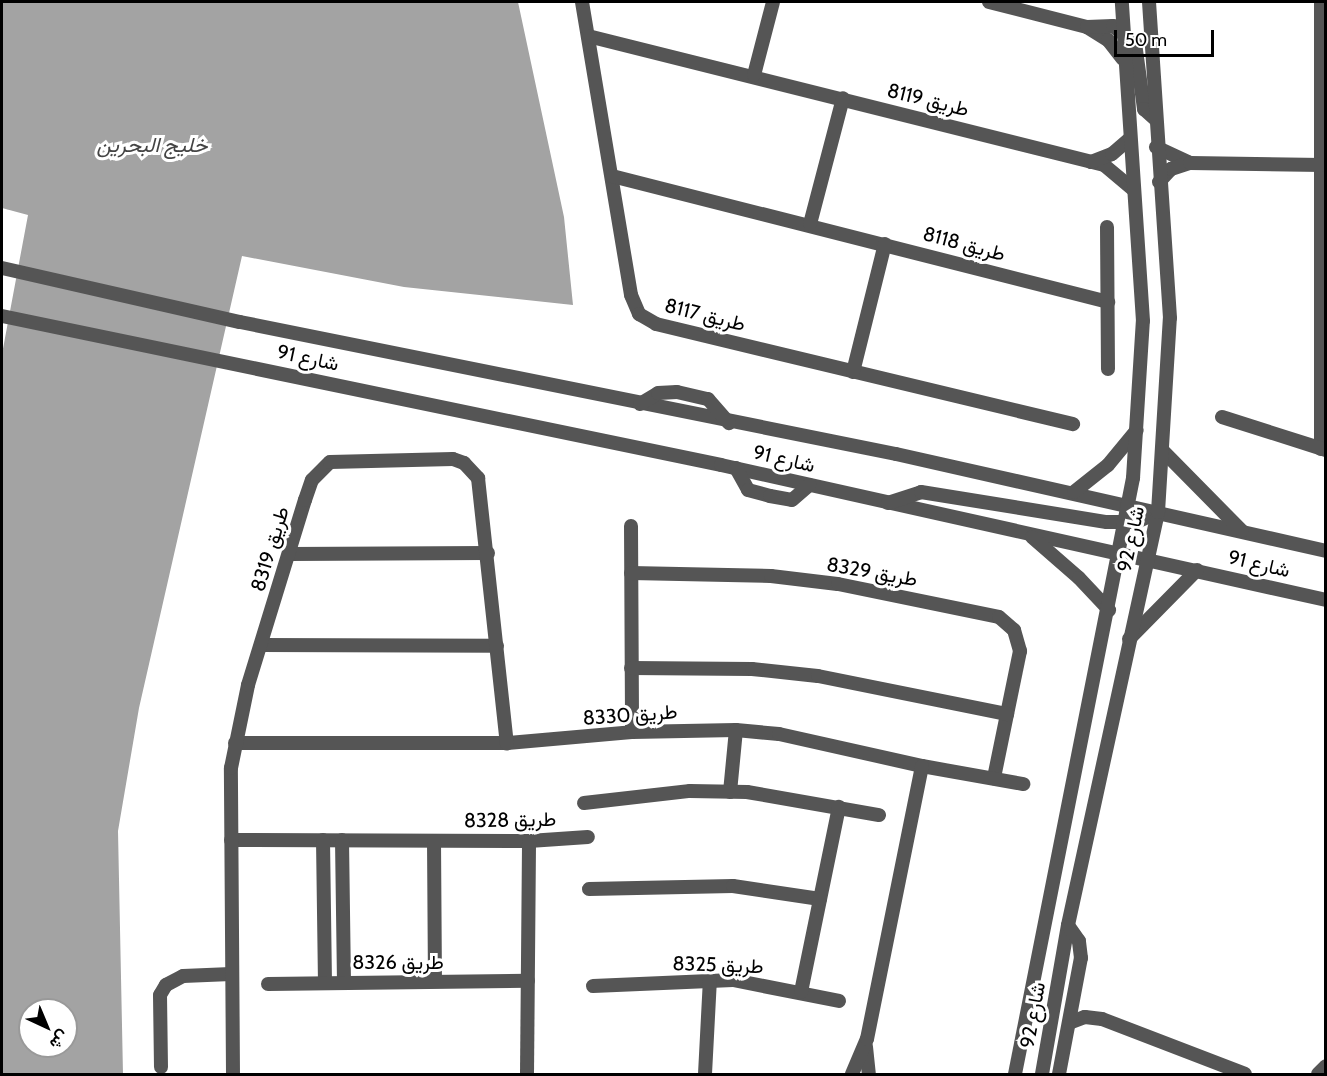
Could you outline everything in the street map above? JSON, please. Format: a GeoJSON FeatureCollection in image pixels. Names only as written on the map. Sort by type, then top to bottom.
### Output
{"type":"FeatureCollection","features":[{"type":"Feature","properties":{"kind":"street","name":"طريق 8117"},"geometry":{"type":"LineString","coordinates":[[582,2],[631,295],[634,306],[646,320],[1073,424]]}},
{"type":"Feature","properties":{"kind":"street"},"geometry":{"type":"LineString","coordinates":[[754,75],[773,2]]}},
{"type":"Feature","properties":{"kind":"street"},"geometry":{"type":"LineString","coordinates":[[989,2],[1087,27],[1108,40],[1124,59]]}},
{"type":"Feature","properties":{"kind":"street","name":"شارع 92"},"geometry":{"type":"LineString","coordinates":[[1015,1074],[1126,523],[1137,430],[1143,321],[1129,140],[1122,2]]}},
{"type":"Feature","properties":{"kind":"street","name":"شارع 92"},"geometry":{"type":"LineString","coordinates":[[1042,1074],[1068,925],[1158,512],[1170,318],[1156,147],[1149,2]]}},
{"type":"Feature","properties":{"kind":"street"},"geometry":{"type":"LineString","coordinates":[[1222,417],[1323,450],[1324,207],[1322,165],[1324,117],[1321,2]]}},
{"type":"Feature","properties":{"kind":"street"},"geometry":{"type":"LineString","coordinates":[[1087,27],[1106,25],[1123,30],[1137,48],[1144,109],[1155,118]]}},
{"type":"Feature","properties":{"kind":"street","name":"طريق 8119"},"geometry":{"type":"LineString","coordinates":[[588,36],[754,75],[1091,162],[1115,171],[1133,189]]}},
{"type":"Feature","properties":{"kind":"street"},"geometry":{"type":"LineString","coordinates":[[810,224],[843,98]]}},
{"type":"Feature","properties":{"kind":"street"},"geometry":{"type":"LineString","coordinates":[[1091,162],[1112,154],[1129,140]]}},
{"type":"Feature","properties":{"kind":"street"},"geometry":{"type":"LineString","coordinates":[[1156,147],[1190,163]]}},
{"type":"Feature","properties":{"kind":"street"},"geometry":{"type":"LineString","coordinates":[[1159,182],[1172,169],[1190,163],[1322,165]]}},
{"type":"Feature","properties":{"kind":"street","name":"طريق 8118"},"geometry":{"type":"LineString","coordinates":[[612,176],[810,224],[1108,302]]}},
{"type":"Feature","properties":{"kind":"street"},"geometry":{"type":"LineString","coordinates":[[1107,227],[1108,369]]}},
{"type":"Feature","properties":{"kind":"street"},"geometry":{"type":"LineString","coordinates":[[853,372],[885,244]]}},
{"type":"Feature","properties":{"kind":"street","name":"شارع 91"},"geometry":{"type":"LineString","coordinates":[[7,270],[240,322],[1074,492],[1326,551]]}},
{"type":"Feature","properties":{"kind":"street","name":"شارع 91"},"geometry":{"type":"LineString","coordinates":[[2,316],[736,468],[1326,600]]}},
{"type":"Feature","properties":{"kind":"street"},"geometry":{"type":"LineString","coordinates":[[640,404],[658,393],[677,392],[708,399],[729,423]]}},
{"type":"Feature","properties":{"kind":"street"},"geometry":{"type":"LineString","coordinates":[[1074,492],[1108,465],[1137,430]]}},
{"type":"Feature","properties":{"kind":"street"},"geometry":{"type":"LineString","coordinates":[[1163,451],[1244,532]]}},
{"type":"Feature","properties":{"kind":"street","name":"طريق 8319"},"geometry":{"type":"LineString","coordinates":[[233,1074],[231,768],[261,645],[312,480],[330,462],[344,459],[453,459],[464,464],[482,488],[507,743]]}},
{"type":"Feature","properties":{"kind":"street"},"geometry":{"type":"LineString","coordinates":[[736,468],[748,490],[770,496],[792,500],[809,485]]}},
{"type":"Feature","properties":{"kind":"street"},"geometry":{"type":"LineString","coordinates":[[888,503],[904,494],[921,492],[1126,523],[1158,512]]}},
{"type":"Feature","properties":{"kind":"street"},"geometry":{"type":"LineString","coordinates":[[631,526],[632,732]]}},
{"type":"Feature","properties":{"kind":"street"},"geometry":{"type":"LineString","coordinates":[[1030,535],[1079,578],[1109,610]]}},
{"type":"Feature","properties":{"kind":"street"},"geometry":{"type":"LineString","coordinates":[[289,554],[488,553]]}},
{"type":"Feature","properties":{"kind":"street"},"geometry":{"type":"LineString","coordinates":[[1129,639],[1197,570]]}},
{"type":"Feature","properties":{"kind":"street","name":"طريق 8329"},"geometry":{"type":"LineString","coordinates":[[631,573],[771,576],[838,584],[999,617],[1014,630],[1020,651],[994,778]]}},
{"type":"Feature","properties":{"kind":"street"},"geometry":{"type":"LineString","coordinates":[[261,645],[497,646]]}},
{"type":"Feature","properties":{"kind":"street"},"geometry":{"type":"LineString","coordinates":[[631,668],[752,669],[818,676],[1006,714]]}},
{"type":"Feature","properties":{"kind":"street"},"geometry":{"type":"LineString","coordinates":[[730,792],[736,730]]}},
{"type":"Feature","properties":{"kind":"street","name":"طريق 8330"},"geometry":{"type":"LineString","coordinates":[[236,743],[507,743],[632,732],[736,730],[779,734],[922,766],[1023,784]]}},
{"type":"Feature","properties":{"kind":"street"},"geometry":{"type":"LineString","coordinates":[[852,1074],[867,1039],[922,766]]}},
{"type":"Feature","properties":{"kind":"street"},"geometry":{"type":"LineString","coordinates":[[584,803],[690,791],[730,792],[839,807],[879,815]]}},
{"type":"Feature","properties":{"kind":"street"},"geometry":{"type":"LineString","coordinates":[[801,992],[839,807]]}},
{"type":"Feature","properties":{"kind":"street","name":"طريق 8328"},"geometry":{"type":"LineString","coordinates":[[231,840],[529,841],[588,837]]}},
{"type":"Feature","properties":{"kind":"street"},"geometry":{"type":"LineString","coordinates":[[323,840],[325,982]]}},
{"type":"Feature","properties":{"kind":"street"},"geometry":{"type":"LineString","coordinates":[[342,840],[344,981]]}},
{"type":"Feature","properties":{"kind":"street"},"geometry":{"type":"LineString","coordinates":[[434,841],[435,981]]}},
{"type":"Feature","properties":{"kind":"street"},"geometry":{"type":"LineString","coordinates":[[527,1074],[529,841]]}},
{"type":"Feature","properties":{"kind":"street"},"geometry":{"type":"LineString","coordinates":[[590,889],[733,886],[820,899]]}},
{"type":"Feature","properties":{"kind":"street"},"geometry":{"type":"LineString","coordinates":[[1059,1074],[1081,949],[1068,925]]}},
{"type":"Feature","properties":{"kind":"street"},"geometry":{"type":"LineString","coordinates":[[161,1067],[160,995],[166,985],[183,976],[231,974]]}},
{"type":"Feature","properties":{"kind":"street"},"geometry":{"type":"LineString","coordinates":[[705,1074],[710,980]]}},
{"type":"Feature","properties":{"kind":"street","name":"طريق 8325"},"geometry":{"type":"LineString","coordinates":[[593,986],[710,980],[758,983],[839,1001]]}},
{"type":"Feature","properties":{"kind":"street","name":"طريق 8326"},"geometry":{"type":"LineString","coordinates":[[268,984],[344,981],[528,981]]}},
{"type":"Feature","properties":{"kind":"street"},"geometry":{"type":"LineString","coordinates":[[1074,997],[1102,1019],[1212,1068],[1245,1074]]}},
{"type":"Feature","properties":{"kind":"street"},"geometry":{"type":"LineString","coordinates":[[1069,1023],[1085,1017],[1102,1019]]}},
{"type":"Feature","properties":{"kind":"street"},"geometry":{"type":"LineString","coordinates":[[867,1039],[869,1074]]}},
{"type":"Feature","properties":{"kind":"street"},"geometry":{"type":"LineString","coordinates":[[1318,1074],[1326,1066]]}},
{"type":"Feature","properties":{"kind":"water","name":"خليج البحرين"},"geometry":{"type":"Polygon","coordinates":[[[2,2],[518,2],[564,217],[573,305],[404,287],[242,256],[139,708],[118,831],[123,1074],[2,1074],[2,354],[28,215],[2,208],[2,2]]]}}]}
